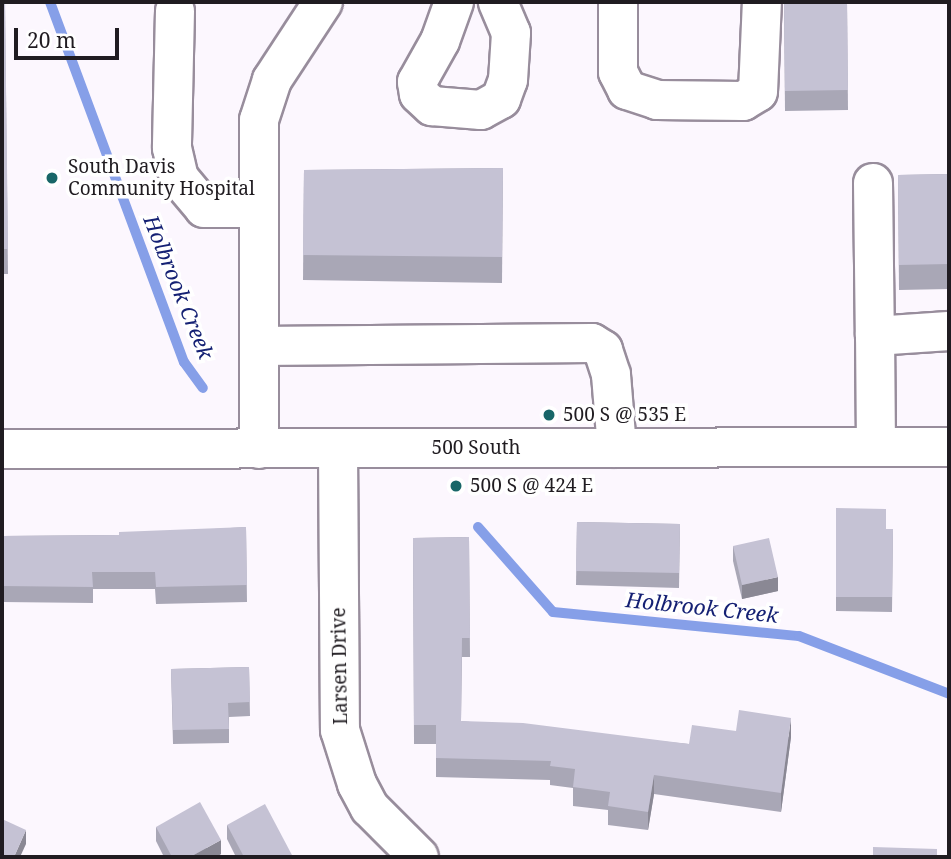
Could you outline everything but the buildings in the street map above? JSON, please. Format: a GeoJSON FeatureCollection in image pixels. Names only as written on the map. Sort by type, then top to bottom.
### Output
{"type":"FeatureCollection","features":[{"type":"Feature","properties":{"kind":"street"},"geometry":{"type":"LineString","coordinates":[[259,449],[259,208],[263,99],[323,2]]}},
{"type":"Feature","properties":{"kind":"street"},"geometry":{"type":"LineString","coordinates":[[454,2],[440,41],[417,82],[419,94],[432,106],[481,110],[501,99],[508,80],[511,33],[498,2]]}},
{"type":"Feature","properties":{"kind":"street"},"geometry":{"type":"LineString","coordinates":[[618,2],[618,72],[627,90],[657,100],[743,101],[758,92],[762,2]]}},
{"type":"Feature","properties":{"kind":"street"},"geometry":{"type":"LineString","coordinates":[[175,11],[172,148],[179,178],[204,208],[259,208]]}},
{"type":"Feature","properties":{"kind":"street"},"geometry":{"type":"LineString","coordinates":[[873,183],[876,447]]}},
{"type":"Feature","properties":{"kind":"street"},"geometry":{"type":"LineString","coordinates":[[875,336],[949,331]]}},
{"type":"Feature","properties":{"kind":"street"},"geometry":{"type":"LineString","coordinates":[[259,346],[593,343],[603,350],[611,375],[617,448]]}},
{"type":"Feature","properties":{"kind":"street","name":"500 South"},"geometry":{"type":"LineString","coordinates":[[2,449],[949,447]]}},
{"type":"Feature","properties":{"kind":"street","name":"Larsen Drive"},"geometry":{"type":"LineString","coordinates":[[338,449],[340,730],[352,771],[370,808],[419,857]]}},
{"type":"Feature","properties":{"kind":"waterway","name":"Holbrook Creek"},"geometry":{"type":"LineString","coordinates":[[50,2],[184,362],[203,388]]}},
{"type":"Feature","properties":{"kind":"waterway","name":"Holbrook Creek"},"geometry":{"type":"LineString","coordinates":[[478,527],[553,612],[799,636],[949,694]]}},
{"type":"Feature","properties":{"kind":"place","name":"South Davis Community Hospital"},"geometry":{"type":"Point","coordinates":[52,178]}},
{"type":"Feature","properties":{"kind":"place","name":"500 S @ 535 E"},"geometry":{"type":"Point","coordinates":[549,415]}},
{"type":"Feature","properties":{"kind":"place","name":"500 S @ 424 E"},"geometry":{"type":"Point","coordinates":[456,486]}}]}
